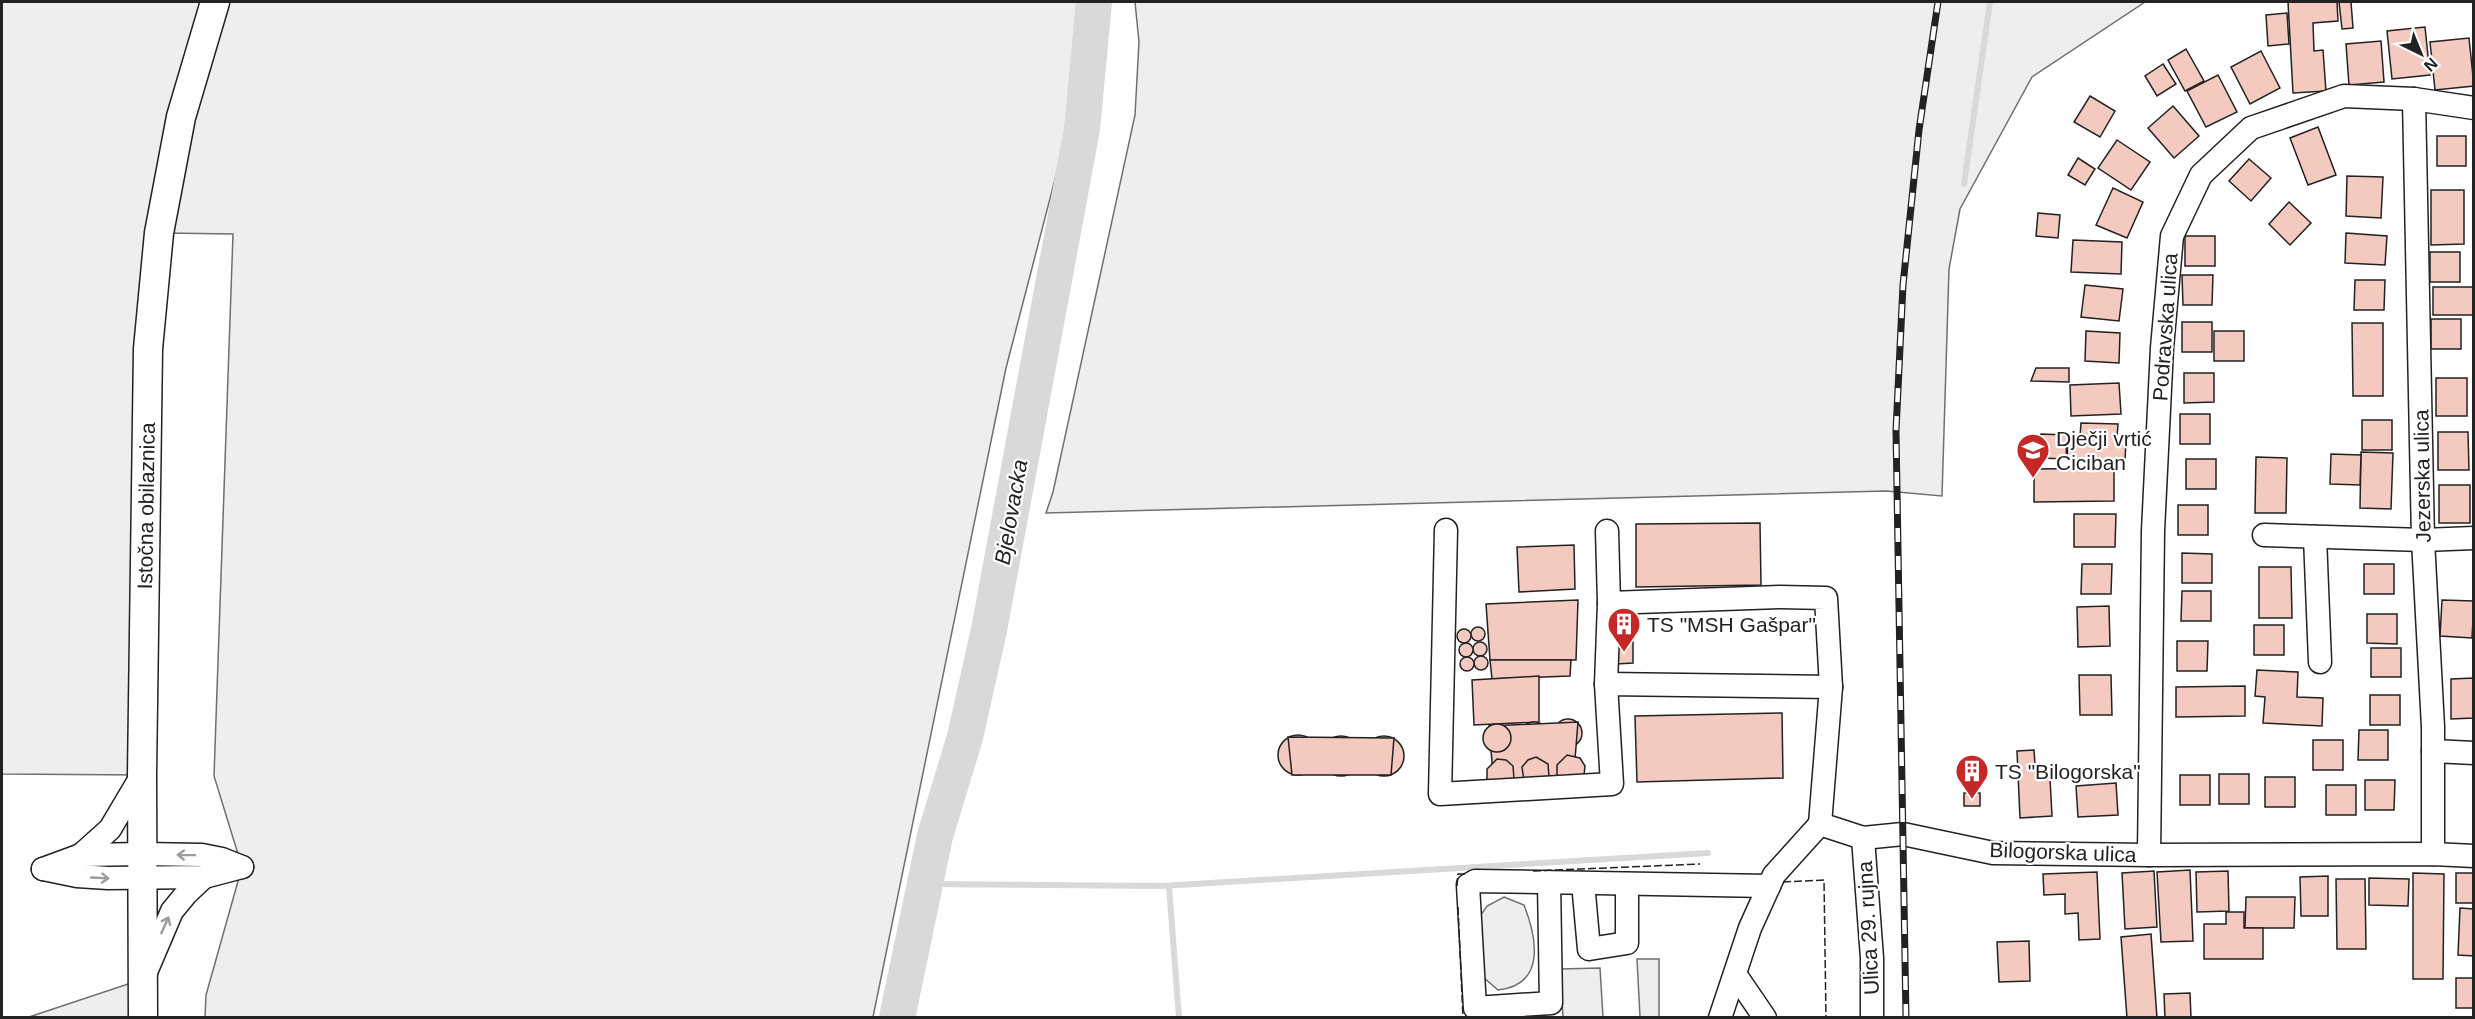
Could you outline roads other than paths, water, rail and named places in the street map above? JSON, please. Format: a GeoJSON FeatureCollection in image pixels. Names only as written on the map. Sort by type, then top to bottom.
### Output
{"type":"FeatureCollection","features":[{"type":"Feature","properties":{"kind":"main road","name":"Istočna obilaznica"},"geometry":{"type":"LineString","coordinates":[[143,1017],[142,775],[148,349],[159,232],[181,117],[214,2]]}},
{"type":"Feature","properties":{"kind":"street","name":"Podravska ulica"},"geometry":{"type":"LineString","coordinates":[[2149,855],[2153,531],[2162,348],[2172,236],[2201,175],[2251,128],[2344,96],[2414,99],[2474,108]]}},
{"type":"Feature","properties":{"kind":"street","name":"Jezerska ulica"},"geometry":{"type":"LineString","coordinates":[[2414,99],[2423,540],[2433,751],[2433,854]]}},
{"type":"Feature","properties":{"kind":"street"},"geometry":{"type":"LineString","coordinates":[[1446,530],[1440,794],[1612,784],[1605,684],[1609,603],[1607,531]]}},
{"type":"Feature","properties":{"kind":"street"},"geometry":{"type":"LineString","coordinates":[[2264,535],[2423,540],[2474,538]]}},
{"type":"Feature","properties":{"kind":"street"},"geometry":{"type":"LineString","coordinates":[[2315,537],[2320,662]]}},
{"type":"Feature","properties":{"kind":"street"},"geometry":{"type":"LineString","coordinates":[[1609,603],[1780,597],[1826,598],[1832,687],[1820,824],[1774,875],[1750,928],[1720,1017]]}},
{"type":"Feature","properties":{"kind":"street"},"geometry":{"type":"LineString","coordinates":[[1605,684],[1832,687]]}},
{"type":"Feature","properties":{"kind":"street"},"geometry":{"type":"LineString","coordinates":[[2433,751],[2474,753]]}},
{"type":"Feature","properties":{"kind":"street"},"geometry":{"type":"LineString","coordinates":[[81,855],[143,865],[204,877],[242,867],[222,859],[202,855],[143,865],[77,876],[43,869],[81,855],[110,829],[142,775]]}},
{"type":"Feature","properties":{"kind":"street","name":"Bilogorska ulica"},"geometry":{"type":"LineString","coordinates":[[1820,824],[1863,838],[1903,834],[1994,853],[2474,856]]}},
{"type":"Feature","properties":{"kind":"street","name":"Ulica 29. rujna"},"geometry":{"type":"LineString","coordinates":[[1863,838],[1872,958],[1872,1017]]}},
{"type":"Feature","properties":{"kind":"street"},"geometry":{"type":"LineString","coordinates":[[143,979],[172,911],[204,877]]}},
{"type":"Feature","properties":{"kind":"street"},"geometry":{"type":"LineString","coordinates":[[1549,882],[1551,1003],[1475,1008],[1468,885],[1475,881],[1549,882],[1627,884],[1769,886]]}},
{"type":"Feature","properties":{"kind":"street"},"geometry":{"type":"LineString","coordinates":[[1583,883],[1589,949],[1627,943],[1627,884]]}},
{"type":"Feature","properties":{"kind":"street"},"geometry":{"type":"LineString","coordinates":[[1735,974],[1765,1017]]}},
{"type":"Feature","properties":{"kind":"waterway","name":"Bjelovacka"},"geometry":{"type":"LineString","coordinates":[[897,1018],[935,836],[965,737],[989,630],[1082,129],[1094,2]]}},
{"type":"Feature","properties":{"kind":"waterway"},"geometry":{"type":"LineString","coordinates":[[1964,184],[1990,2]]}},
{"type":"Feature","properties":{"kind":"waterway"},"geometry":{"type":"LineString","coordinates":[[925,884],[1161,886],[1708,853]]}},
{"type":"Feature","properties":{"kind":"waterway"},"geometry":{"type":"LineString","coordinates":[[1169,886],[1179,1018]]}},
{"type":"Feature","properties":{"kind":"railway"},"geometry":{"type":"LineString","coordinates":[[1906,1018],[1896,431],[1903,285],[1919,130],[1938,2]]}},
{"type":"Feature","properties":{"kind":"place","name":"Dječji vrtić Ciciban"},"geometry":{"type":"Point","coordinates":[2033,479]}},
{"type":"Feature","properties":{"kind":"place","name":"TS \"MSH Gašpar\""},"geometry":{"type":"Point","coordinates":[1624,653]}},
{"type":"Feature","properties":{"kind":"place","name":"TS \"Bilogorska\""},"geometry":{"type":"Point","coordinates":[1972,800]}}]}
